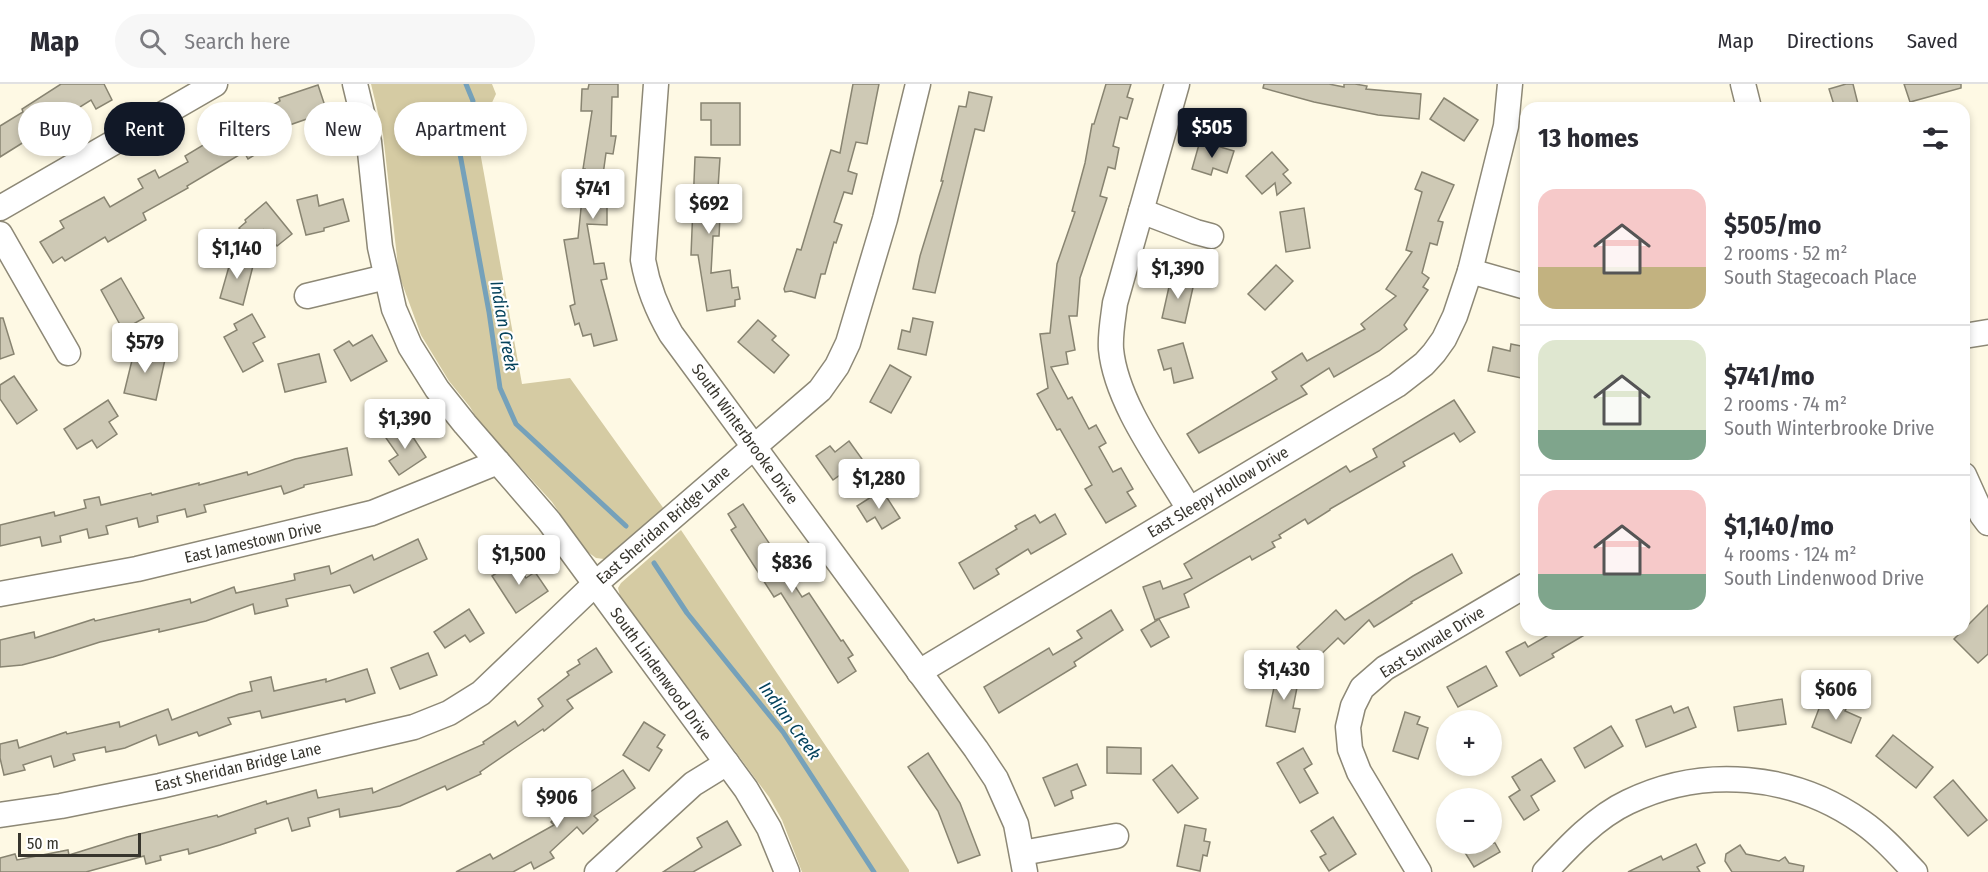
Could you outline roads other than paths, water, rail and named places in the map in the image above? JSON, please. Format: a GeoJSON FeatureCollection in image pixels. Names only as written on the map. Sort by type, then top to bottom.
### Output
{"type":"FeatureCollection","features":[{"type":"Feature","properties":{"kind":"street"},"geometry":{"type":"LineString","coordinates":[[0,208],[215,84]]}},
{"type":"Feature","properties":{"kind":"street","name":"South Lindenwood Drive"},"geometry":{"type":"LineString","coordinates":[[355,84],[369,142],[380,247],[386,277],[394,309],[410,346],[437,389],[539,508],[746,789],[769,828],[787,872]]}},
{"type":"Feature","properties":{"kind":"street","name":"South Winterbrooke Drive"},"geometry":{"type":"LineString","coordinates":[[656,84],[643,260],[647,283],[656,307],[671,334],[996,779],[1016,824],[1024,862]]}},
{"type":"Feature","properties":{"kind":"street","name":"East Sheridan Bridge Lane"},"geometry":{"type":"LineString","coordinates":[[0,816],[160,786],[414,727],[449,713],[481,693],[596,584],[820,390],[837,366],[848,343],[885,219],[918,84]]}},
{"type":"Feature","properties":{"kind":"street"},"geometry":{"type":"LineString","coordinates":[[1177,84],[1115,303],[1111,326],[1111,348],[1123,395],[1189,509]]}},
{"type":"Feature","properties":{"kind":"street","name":"East Sleepy Hollow Drive"},"geometry":{"type":"LineString","coordinates":[[919,672],[1397,386],[1424,364],[1444,339],[1455,316],[1470,271],[1506,126],[1510,84]]}},
{"type":"Feature","properties":{"kind":"street"},"geometry":{"type":"LineString","coordinates":[[1743,84],[1748,102]]}},
{"type":"Feature","properties":{"kind":"street"},"geometry":{"type":"LineString","coordinates":[[1141,211],[1211,236]]}},
{"type":"Feature","properties":{"kind":"street"},"geometry":{"type":"LineString","coordinates":[[0,234],[68,353]]}},
{"type":"Feature","properties":{"kind":"street"},"geometry":{"type":"LineString","coordinates":[[1470,271],[1520,285]]}},
{"type":"Feature","properties":{"kind":"street"},"geometry":{"type":"LineString","coordinates":[[307,296],[386,277]]}},
{"type":"Feature","properties":{"kind":"street"},"geometry":{"type":"LineString","coordinates":[[1970,335],[1988,332]]}},
{"type":"Feature","properties":{"kind":"street","name":"East Jamestown Drive"},"geometry":{"type":"LineString","coordinates":[[0,594],[138,569],[372,513],[498,462]]}},
{"type":"Feature","properties":{"kind":"street"},"geometry":{"type":"LineString","coordinates":[[1970,488],[1988,523]]}},
{"type":"Feature","properties":{"kind":"street","name":"East Sunvale Drive"},"geometry":{"type":"LineString","coordinates":[[1419,872],[1359,772],[1350,749],[1348,728],[1353,706],[1362,688],[1385,668],[1520,589]]}},
{"type":"Feature","properties":{"kind":"street"},"geometry":{"type":"LineString","coordinates":[[597,872],[693,784],[727,764]]}},
{"type":"Feature","properties":{"kind":"street"},"geometry":{"type":"LineString","coordinates":[[1545,872],[1597,823],[1628,802],[1685,783],[1719,779],[1756,780],[1792,787],[1815,795],[1864,824],[1915,872]]}},
{"type":"Feature","properties":{"kind":"street"},"geometry":{"type":"LineString","coordinates":[[1024,862],[1116,836]]}},
{"type":"Feature","properties":{"kind":"waterway","name":"Indian Creek"},"geometry":{"type":"LineString","coordinates":[[466,84],[473,101],[460,154],[489,312],[500,388],[516,424],[626,526]]}},
{"type":"Feature","properties":{"kind":"waterway","name":"Indian Creek"},"geometry":{"type":"LineString","coordinates":[[654,563],[687,613],[783,732],[874,872]]}}]}
